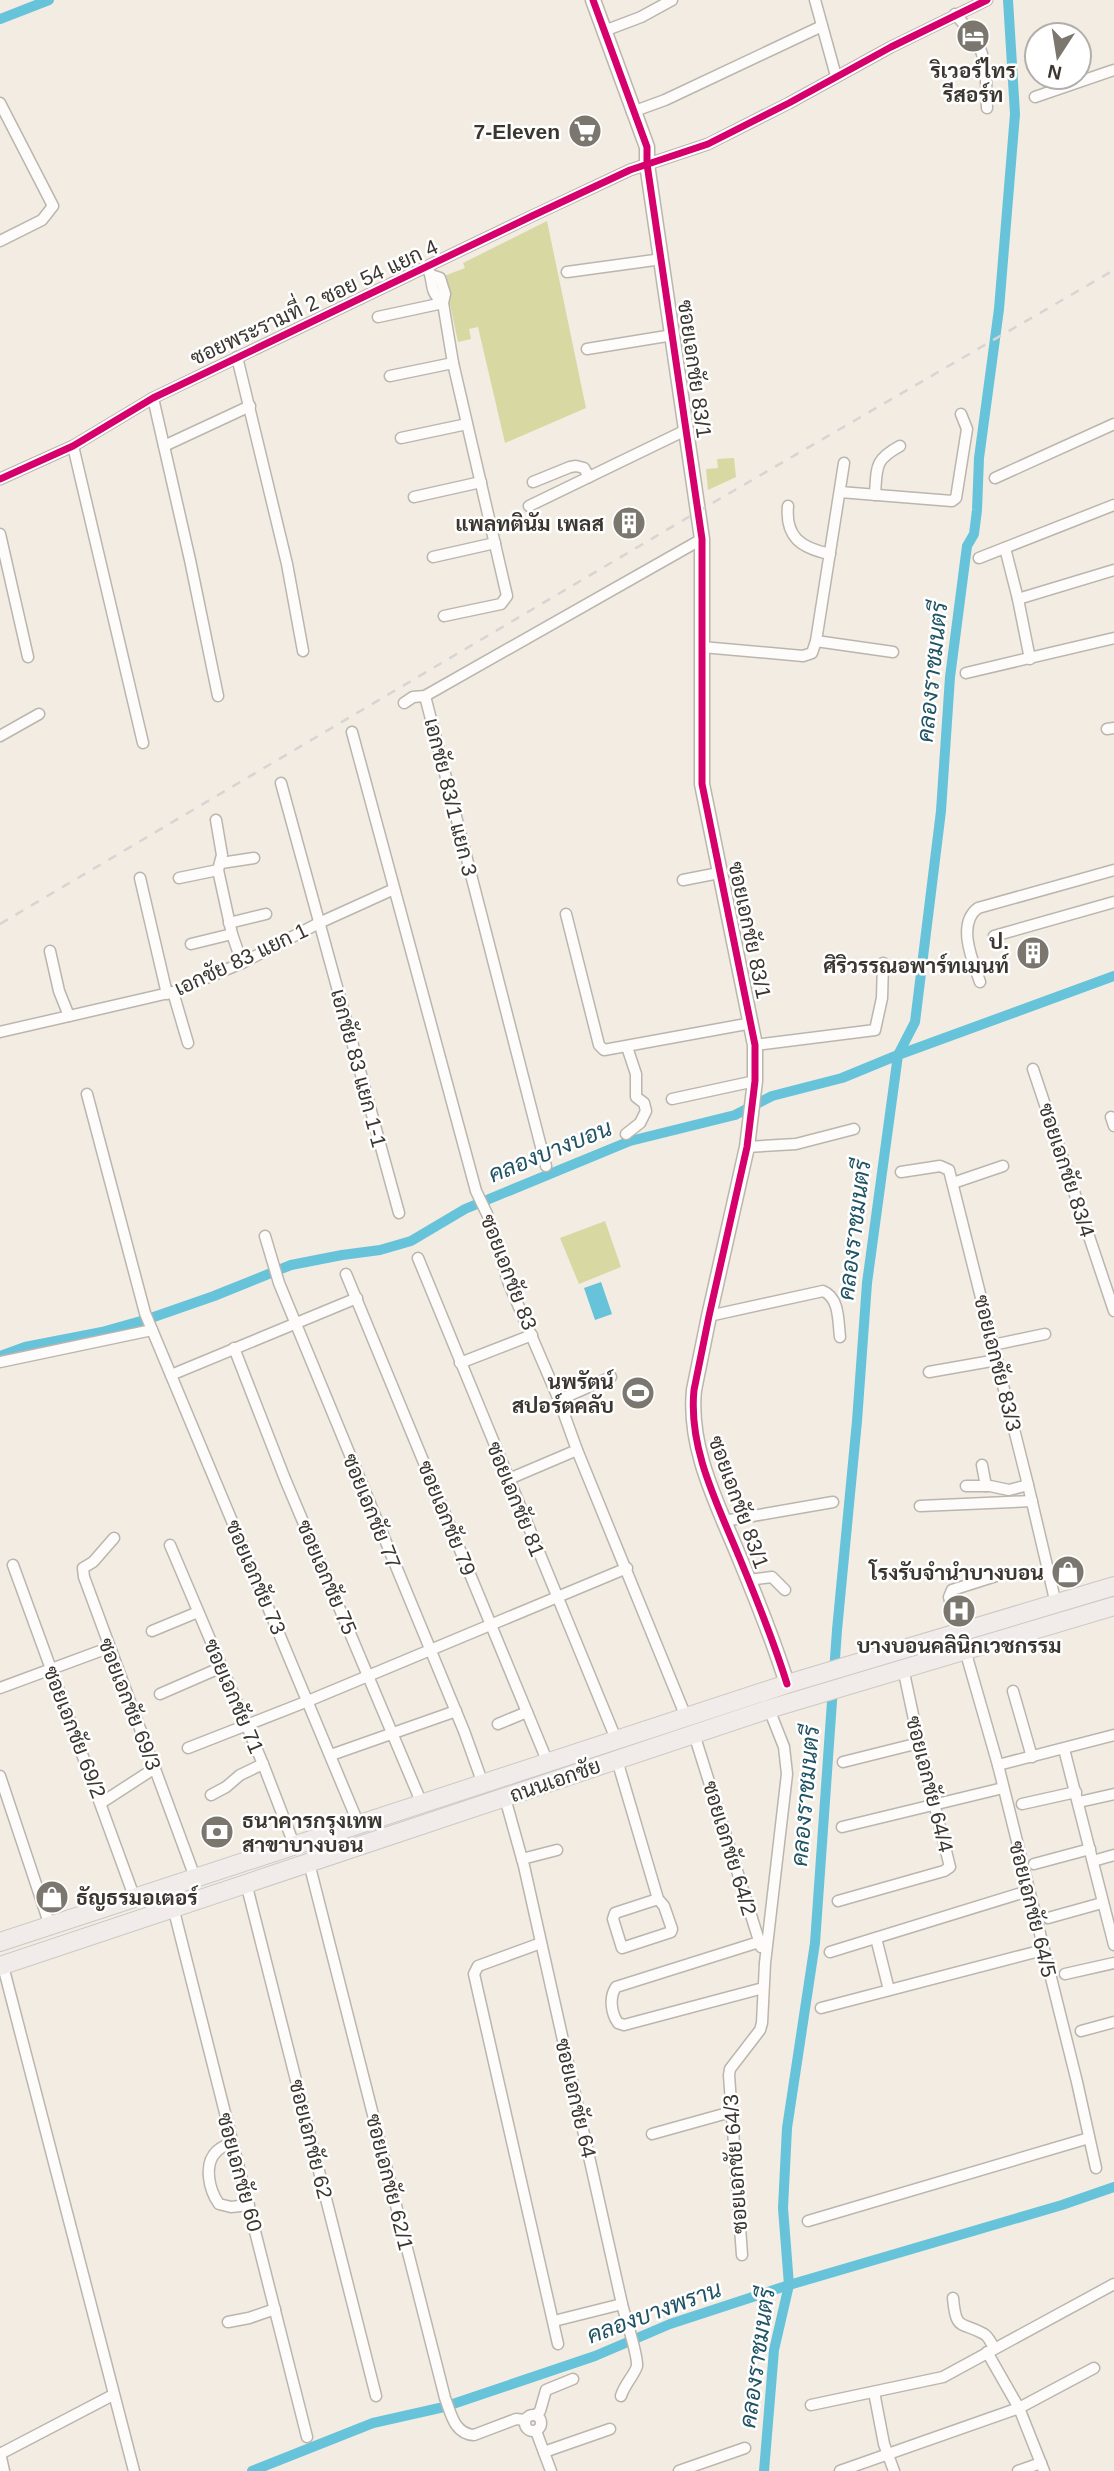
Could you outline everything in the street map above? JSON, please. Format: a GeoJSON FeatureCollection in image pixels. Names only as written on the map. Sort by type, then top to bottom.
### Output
{"type":"FeatureCollection","features":[{"type":"Feature","properties":{"kind":"main road","name":"ถนนเอกชัย"},"geometry":{"type":"LineString","coordinates":[[1,1966],[769,1709],[854,1664],[1114,1586]]}},
{"type":"Feature","properties":{"kind":"main road","name":"ถนนเอกชัย"},"geometry":{"type":"LineString","coordinates":[[0,1942],[196,1880],[787,1684],[853,1683],[1114,1606]]}},
{"type":"Feature","properties":{"kind":"main road"},"geometry":{"type":"LineString","coordinates":[[458,1793],[464,1811]]}},
{"type":"Feature","properties":{"kind":"street","name":"ซอยเอกชัย 83/1"},"geometry":{"type":"LineString","coordinates":[[593,0],[647,147],[647,164],[702,539],[702,783],[755,1045],[751,1127],[709,1316],[692,1411],[695,1435],[706,1476],[749,1580],[787,1684]]}},
{"type":"Feature","properties":{"kind":"street"},"geometry":{"type":"LineString","coordinates":[[604,30],[625,24],[672,0]]}},
{"type":"Feature","properties":{"kind":"street","name":"ซอยพระรามที่ 2 ซอย 54 แยก 4"},"geometry":{"type":"LineString","coordinates":[[0,479],[73,446],[153,398],[237,357],[430,271],[532,216],[647,164],[708,144],[955,14],[987,0]]}},
{"type":"Feature","properties":{"kind":"street"},"geometry":{"type":"LineString","coordinates":[[817,1],[836,76]]}},
{"type":"Feature","properties":{"kind":"street"},"geometry":{"type":"LineString","coordinates":[[955,14],[981,46],[985,60],[987,108]]}},
{"type":"Feature","properties":{"kind":"street"},"geometry":{"type":"LineString","coordinates":[[632,112],[665,100],[822,26]]}},
{"type":"Feature","properties":{"kind":"street"},"geometry":{"type":"LineString","coordinates":[[1035,97],[1114,70]]}},
{"type":"Feature","properties":{"kind":"street"},"geometry":{"type":"LineString","coordinates":[[0,103],[53,206],[42,220],[0,241]]}},
{"type":"Feature","properties":{"kind":"street"},"geometry":{"type":"LineString","coordinates":[[568,272],[662,259]]}},
{"type":"Feature","properties":{"kind":"street"},"geometry":{"type":"LineString","coordinates":[[430,271],[430,283],[436,297],[443,303],[453,363],[507,593],[501,604],[444,616]]}},
{"type":"Feature","properties":{"kind":"street"},"geometry":{"type":"LineString","coordinates":[[378,317],[443,303]]}},
{"type":"Feature","properties":{"kind":"street"},"geometry":{"type":"LineString","coordinates":[[587,349],[673,335]]}},
{"type":"Feature","properties":{"kind":"street"},"geometry":{"type":"LineString","coordinates":[[237,357],[287,564],[303,651]]}},
{"type":"Feature","properties":{"kind":"street"},"geometry":{"type":"LineString","coordinates":[[390,376],[453,363]]}},
{"type":"Feature","properties":{"kind":"street"},"geometry":{"type":"LineString","coordinates":[[153,398],[218,696]]}},
{"type":"Feature","properties":{"kind":"street"},"geometry":{"type":"LineString","coordinates":[[164,446],[250,407]]}},
{"type":"Feature","properties":{"kind":"street"},"geometry":{"type":"LineString","coordinates":[[840,492],[946,502],[954,500],[966,433],[961,414]]}},
{"type":"Feature","properties":{"kind":"street"},"geometry":{"type":"LineString","coordinates":[[401,438],[467,424]]}},
{"type":"Feature","properties":{"kind":"street"},"geometry":{"type":"LineString","coordinates":[[995,478],[1114,424]]}},
{"type":"Feature","properties":{"kind":"street"},"geometry":{"type":"LineString","coordinates":[[529,506],[686,430]]}},
{"type":"Feature","properties":{"kind":"street"},"geometry":{"type":"LineString","coordinates":[[73,446],[143,743]]}},
{"type":"Feature","properties":{"kind":"street"},"geometry":{"type":"LineString","coordinates":[[875,495],[879,462],[884,455],[900,446]]}},
{"type":"Feature","properties":{"kind":"street"},"geometry":{"type":"LineString","coordinates":[[702,647],[803,656],[812,653],[844,463]]}},
{"type":"Feature","properties":{"kind":"street"},"geometry":{"type":"LineString","coordinates":[[533,482],[576,466],[584,468],[589,477]]}},
{"type":"Feature","properties":{"kind":"street"},"geometry":{"type":"LineString","coordinates":[[414,497],[481,482]]}},
{"type":"Feature","properties":{"kind":"street"},"geometry":{"type":"LineString","coordinates":[[979,558],[1114,505]]}},
{"type":"Feature","properties":{"kind":"street"},"geometry":{"type":"LineString","coordinates":[[788,506],[787,524],[800,542],[816,551],[830,554]]}},
{"type":"Feature","properties":{"kind":"street"},"geometry":{"type":"LineString","coordinates":[[0,534],[28,657]]}},
{"type":"Feature","properties":{"kind":"street","name":"เอกชัย 83/1 แยก 3"},"geometry":{"type":"LineString","coordinates":[[546,1166],[425,696],[702,539]]}},
{"type":"Feature","properties":{"kind":"street"},"geometry":{"type":"LineString","coordinates":[[433,557],[495,543]]}},
{"type":"Feature","properties":{"kind":"street"},"geometry":{"type":"LineString","coordinates":[[1005,548],[1030,659]]}},
{"type":"Feature","properties":{"kind":"street"},"geometry":{"type":"LineString","coordinates":[[1018,599],[1114,570]]}},
{"type":"Feature","properties":{"kind":"street"},"geometry":{"type":"LineString","coordinates":[[966,673],[1114,638]]}},
{"type":"Feature","properties":{"kind":"street"},"geometry":{"type":"LineString","coordinates":[[816,640],[893,652]]}},
{"type":"Feature","properties":{"kind":"street"},"geometry":{"type":"LineString","coordinates":[[404,703],[413,697],[425,696]]}},
{"type":"Feature","properties":{"kind":"street"},"geometry":{"type":"LineString","coordinates":[[0,736],[39,713]]}},
{"type":"Feature","properties":{"kind":"street","name":"ซอยเอกชัย 83"},"geometry":{"type":"LineString","coordinates":[[352,732],[476,1191],[488,1216],[509,1284],[559,1400],[686,1717]]}},
{"type":"Feature","properties":{"kind":"street","name":"เอกชัย 83 แยก 1-1"},"geometry":{"type":"LineString","coordinates":[[281,783],[399,1213]]}},
{"type":"Feature","properties":{"kind":"street"},"geometry":{"type":"LineString","coordinates":[[216,820],[219,867],[230,929],[242,962]]}},
{"type":"Feature","properties":{"kind":"street"},"geometry":{"type":"LineString","coordinates":[[179,878],[254,858]]}},
{"type":"Feature","properties":{"kind":"street"},"geometry":{"type":"LineString","coordinates":[[980,982],[968,940],[968,927],[973,911],[1114,870]]}},
{"type":"Feature","properties":{"kind":"street"},"geometry":{"type":"LineString","coordinates":[[683,880],[719,873]]}},
{"type":"Feature","properties":{"kind":"street"},"geometry":{"type":"LineString","coordinates":[[140,878],[170,993],[188,1043]]}},
{"type":"Feature","properties":{"kind":"street","name":"เอกชัย 83 แยก 1"},"geometry":{"type":"LineString","coordinates":[[0,1032],[170,993],[242,962],[394,889]]}},
{"type":"Feature","properties":{"kind":"street"},"geometry":{"type":"LineString","coordinates":[[993,936],[1114,902]]}},
{"type":"Feature","properties":{"kind":"street"},"geometry":{"type":"LineString","coordinates":[[191,944],[266,914]]}},
{"type":"Feature","properties":{"kind":"street"},"geometry":{"type":"LineString","coordinates":[[566,914],[599,1045],[607,1050],[752,1023]]}},
{"type":"Feature","properties":{"kind":"street"},"geometry":{"type":"LineString","coordinates":[[50,951],[59,991],[69,1016]]}},
{"type":"Feature","properties":{"kind":"street"},"geometry":{"type":"LineString","coordinates":[[755,1045],[875,1030],[882,998],[883,963]]}},
{"type":"Feature","properties":{"kind":"street"},"geometry":{"type":"LineString","coordinates":[[626,1134],[640,1123],[646,1111],[644,1103],[636,1097],[636,1074],[627,1047]]}},
{"type":"Feature","properties":{"kind":"street","name":"ซอยเอกชัย 83/4"},"geometry":{"type":"LineString","coordinates":[[1033,1069],[1114,1311]]}},
{"type":"Feature","properties":{"kind":"street"},"geometry":{"type":"LineString","coordinates":[[671,1099],[755,1081]]}},
{"type":"Feature","properties":{"kind":"street","name":"ซอยเอกชัย 73"},"geometry":{"type":"LineString","coordinates":[[87,1094],[145,1313],[359,1825]]}},
{"type":"Feature","properties":{"kind":"street"},"geometry":{"type":"LineString","coordinates":[[747,1147],[796,1144],[854,1129]]}},
{"type":"Feature","properties":{"kind":"street"},"geometry":{"type":"LineString","coordinates":[[901,1172],[945,1167],[953,1183],[1003,1166]]}},
{"type":"Feature","properties":{"kind":"street","name":"ซอยเอกชัย 83/3"},"geometry":{"type":"LineString","coordinates":[[953,1183],[1056,1604]]}},
{"type":"Feature","properties":{"kind":"street","name":"ซอยเอกชัย 77"},"geometry":{"type":"LineString","coordinates":[[265,1236],[272,1264],[295,1324],[484,1784]]}},
{"type":"Feature","properties":{"kind":"street","name":"ซอยเอกชัย 81"},"geometry":{"type":"LineString","coordinates":[[418,1258],[616,1740]]}},
{"type":"Feature","properties":{"kind":"street","name":"ซอยเอกชัย 79"},"geometry":{"type":"LineString","coordinates":[[346,1274],[548,1763]]}},
{"type":"Feature","properties":{"kind":"street"},"geometry":{"type":"LineString","coordinates":[[709,1316],[823,1291],[832,1296],[840,1337]]}},
{"type":"Feature","properties":{"kind":"street"},"geometry":{"type":"LineString","coordinates":[[171,1375],[357,1298]]}},
{"type":"Feature","properties":{"kind":"street"},"geometry":{"type":"LineString","coordinates":[[0,1362],[152,1330]]}},
{"type":"Feature","properties":{"kind":"street"},"geometry":{"type":"LineString","coordinates":[[993,1345],[1045,1334]]}},
{"type":"Feature","properties":{"kind":"street"},"geometry":{"type":"LineString","coordinates":[[460,1363],[532,1335]]}},
{"type":"Feature","properties":{"kind":"street","name":"ซอยเอกชัย 75"},"geometry":{"type":"LineString","coordinates":[[234,1348],[285,1479],[422,1804]]}},
{"type":"Feature","properties":{"kind":"street"},"geometry":{"type":"LineString","coordinates":[[929,1373],[997,1360]]}},
{"type":"Feature","properties":{"kind":"street"},"geometry":{"type":"LineString","coordinates":[[559,1400],[611,1377]]}},
{"type":"Feature","properties":{"kind":"street"},"geometry":{"type":"LineString","coordinates":[[509,1479],[577,1450]]}},
{"type":"Feature","properties":{"kind":"street"},"geometry":{"type":"LineString","coordinates":[[982,1465],[986,1486]]}},
{"type":"Feature","properties":{"kind":"street"},"geometry":{"type":"LineString","coordinates":[[966,1486],[1009,1489],[1028,1485]]}},
{"type":"Feature","properties":{"kind":"street"},"geometry":{"type":"LineString","coordinates":[[920,1506],[1032,1501]]}},
{"type":"Feature","properties":{"kind":"street"},"geometry":{"type":"LineString","coordinates":[[724,1521],[833,1502]]}},
{"type":"Feature","properties":{"kind":"street","name":"ซอยเอกชัย 69/3"},"geometry":{"type":"LineString","coordinates":[[114,1538],[99,1556],[82,1569],[108,1648],[196,1880]]}},
{"type":"Feature","properties":{"kind":"street","name":"ซอยเอกชัย 71"},"geometry":{"type":"LineString","coordinates":[[170,1545],[295,1847]]}},
{"type":"Feature","properties":{"kind":"street","name":"ซอยเอกชัย 69/2"},"geometry":{"type":"LineString","coordinates":[[13,1565],[135,1899]]}},
{"type":"Feature","properties":{"kind":"street"},"geometry":{"type":"LineString","coordinates":[[188,1748],[309,1701],[627,1568]]}},
{"type":"Feature","properties":{"kind":"street"},"geometry":{"type":"LineString","coordinates":[[958,1632],[950,1597],[952,1590],[996,1576]]}},
{"type":"Feature","properties":{"kind":"street"},"geometry":{"type":"LineString","coordinates":[[749,1580],[772,1577],[785,1590]]}},
{"type":"Feature","properties":{"kind":"street"},"geometry":{"type":"LineString","coordinates":[[152,1631],[198,1612]]}},
{"type":"Feature","properties":{"kind":"street"},"geometry":{"type":"LineString","coordinates":[[0,1688],[108,1648]]}},
{"type":"Feature","properties":{"kind":"street","name":"ซอยเอกชัย 64/5"},"geometry":{"type":"LineString","coordinates":[[965,1650],[998,1765],[1096,2168]]}},
{"type":"Feature","properties":{"kind":"street"},"geometry":{"type":"LineString","coordinates":[[160,1695],[222,1667]]}},
{"type":"Feature","properties":{"kind":"street","name":"ซอยเอกชัย 64/4"},"geometry":{"type":"LineString","coordinates":[[838,1901],[950,1867],[903,1668]]}},
{"type":"Feature","properties":{"kind":"street"},"geometry":{"type":"LineString","coordinates":[[1013,1691],[1032,1757]]}},
{"type":"Feature","properties":{"kind":"street","name":"ซอยเอกชัย 64/3"},"geometry":{"type":"LineString","coordinates":[[742,2255],[730,2069],[760,2030],[787,1774],[784,1747],[769,1709]]}},
{"type":"Feature","properties":{"kind":"street"},"geometry":{"type":"LineString","coordinates":[[331,1755],[456,1711]]}},
{"type":"Feature","properties":{"kind":"street"},"geometry":{"type":"LineString","coordinates":[[498,1724],[527,1713]]}},
{"type":"Feature","properties":{"kind":"street","name":"ซอยเอกชัย 64/2"},"geometry":{"type":"LineString","coordinates":[[694,1734],[765,1963]]}},
{"type":"Feature","properties":{"kind":"street"},"geometry":{"type":"LineString","coordinates":[[998,1765],[1114,1735]]}},
{"type":"Feature","properties":{"kind":"street"},"geometry":{"type":"LineString","coordinates":[[843,1762],[919,1743]]}},
{"type":"Feature","properties":{"kind":"street"},"geometry":{"type":"LineString","coordinates":[[1064,1749],[1102,1903],[1110,1916],[1114,1945]]}},
{"type":"Feature","properties":{"kind":"street"},"geometry":{"type":"LineString","coordinates":[[617,1759],[658,1899],[672,1925],[671,1932],[622,1948],[613,1919],[615,1913],[658,1899]]}},
{"type":"Feature","properties":{"kind":"street"},"geometry":{"type":"LineString","coordinates":[[211,1795],[262,1764]]}},
{"type":"Feature","properties":{"kind":"street"},"geometry":{"type":"LineString","coordinates":[[101,1803],[155,1768]]}},
{"type":"Feature","properties":{"kind":"street"},"geometry":{"type":"LineString","coordinates":[[0,1776],[50,1926]]}},
{"type":"Feature","properties":{"kind":"street"},"geometry":{"type":"LineString","coordinates":[[842,1827],[1003,1788]]}},
{"type":"Feature","properties":{"kind":"street"},"geometry":{"type":"LineString","coordinates":[[1021,1804],[1114,1794]]}},
{"type":"Feature","properties":{"kind":"street","name":"ซอยเอกชัย 64"},"geometry":{"type":"LineString","coordinates":[[505,1797],[522,1859],[636,2358],[636,2369],[625,2383],[621,2396]]}},
{"type":"Feature","properties":{"kind":"street"},"geometry":{"type":"LineString","coordinates":[[1034,1864],[1090,1849]]}},
{"type":"Feature","properties":{"kind":"street"},"geometry":{"type":"LineString","coordinates":[[522,1859],[557,1850]]}},
{"type":"Feature","properties":{"kind":"street"},"geometry":{"type":"LineString","coordinates":[[1093,1861],[1114,1855]]}},
{"type":"Feature","properties":{"kind":"street","name":"ซอยเอกชัย 62/1"},"geometry":{"type":"LineString","coordinates":[[309,1863],[444,2398],[456,2425],[462,2432],[474,2435],[516,2419],[531,2418]]}},
{"type":"Feature","properties":{"kind":"street","name":"ซอยเอกชัย 62"},"geometry":{"type":"LineString","coordinates":[[246,1883],[376,2396]]}},
{"type":"Feature","properties":{"kind":"street"},"geometry":{"type":"LineString","coordinates":[[830,1952],[1028,1891]]}},
{"type":"Feature","properties":{"kind":"street"},"geometry":{"type":"LineString","coordinates":[[1048,1918],[1102,1903]]}},
{"type":"Feature","properties":{"kind":"street","name":"ซอยเอกชัย 60"},"geometry":{"type":"LineString","coordinates":[[173,1907],[307,2438]]}},
{"type":"Feature","properties":{"kind":"street"},"geometry":{"type":"LineString","coordinates":[[876,1938],[889,1990]]}},
{"type":"Feature","properties":{"kind":"street"},"geometry":{"type":"LineString","coordinates":[[759,1942],[616,1987],[611,1997],[614,2018],[624,2025],[763,1988]]}},
{"type":"Feature","properties":{"kind":"street"},"geometry":{"type":"LineString","coordinates":[[541,1943],[478,1966],[474,1974],[558,2344]]}},
{"type":"Feature","properties":{"kind":"street"},"geometry":{"type":"LineString","coordinates":[[821,2008],[1043,1950]]}},
{"type":"Feature","properties":{"kind":"street"},"geometry":{"type":"LineString","coordinates":[[1065,1975],[1114,1963]]}},
{"type":"Feature","properties":{"kind":"street"},"geometry":{"type":"LineString","coordinates":[[1,1966],[134,2471]]}},
{"type":"Feature","properties":{"kind":"street"},"geometry":{"type":"LineString","coordinates":[[1081,2031],[1114,2022]]}},
{"type":"Feature","properties":{"kind":"street"},"geometry":{"type":"LineString","coordinates":[[652,2134],[732,2112]]}},
{"type":"Feature","properties":{"kind":"street"},"geometry":{"type":"LineString","coordinates":[[807,2221],[1089,2138]]}},
{"type":"Feature","properties":{"kind":"street"},"geometry":{"type":"LineString","coordinates":[[232,2143],[218,2150],[212,2158],[209,2169],[213,2196],[219,2204],[230,2207],[249,2205]]}},
{"type":"Feature","properties":{"kind":"street"},"geometry":{"type":"LineString","coordinates":[[811,2405],[943,2376],[1114,2284]]}},
{"type":"Feature","properties":{"kind":"street"},"geometry":{"type":"LineString","coordinates":[[953,2298],[955,2318],[960,2325],[986,2336],[1042,2467],[1018,2471]]}},
{"type":"Feature","properties":{"kind":"street"},"geometry":{"type":"LineString","coordinates":[[554,2321],[622,2304]]}},
{"type":"Feature","properties":{"kind":"street"},"geometry":{"type":"LineString","coordinates":[[228,2322],[275,2309]]}},
{"type":"Feature","properties":{"kind":"street"},"geometry":{"type":"LineString","coordinates":[[840,2471],[1019,2408],[1094,2368]]}},
{"type":"Feature","properties":{"kind":"street"},"geometry":{"type":"LineString","coordinates":[[549,2471],[536,2431],[527,2429],[531,2418],[540,2411],[546,2390],[573,2379]]}},
{"type":"Feature","properties":{"kind":"street"},"geometry":{"type":"LineString","coordinates":[[874,2392],[894,2471]]}},
{"type":"Feature","properties":{"kind":"street"},"geometry":{"type":"LineString","coordinates":[[4,2471],[0,2454],[113,2395]]}},
{"type":"Feature","properties":{"kind":"street"},"geometry":{"type":"LineString","coordinates":[[544,2452],[610,2429]]}},
{"type":"Feature","properties":{"kind":"street"},"geometry":{"type":"LineString","coordinates":[[679,2471],[745,2448]]}},
{"type":"Feature","properties":{"kind":"green space"},"geometry":{"type":"Polygon","coordinates":[[[547,221],[586,408],[505,443],[478,327],[469,329],[471,339],[458,342],[444,276],[465,268],[463,263],[547,221]]]}},
{"type":"Feature","properties":{"kind":"green space"},"geometry":{"type":"Polygon","coordinates":[[[734,458],[736,477],[708,490],[706,469],[718,468],[717,459],[734,458]]]}},
{"type":"Feature","properties":{"kind":"green space"},"geometry":{"type":"Polygon","coordinates":[[[605,1221],[621,1267],[579,1284],[560,1238],[605,1221]]]}},
{"type":"Feature","properties":{"kind":"water"},"geometry":{"type":"Polygon","coordinates":[[[601,1282],[612,1314],[595,1320],[584,1288],[601,1282]]]}},
{"type":"Feature","properties":{"kind":"waterway"},"geometry":{"type":"LineString","coordinates":[[0,19],[49,0]]}},
{"type":"Feature","properties":{"kind":"waterway","name":"คลองราชมนตรี"},"geometry":{"type":"LineString","coordinates":[[764,2471],[774,2350],[789,2285],[783,2208],[787,2128],[815,1943],[837,1630],[867,1283],[898,1055],[915,1022],[941,811],[950,677],[967,546],[974,534],[979,458],[999,309],[1015,114],[1008,0]]}},
{"type":"Feature","properties":{"kind":"waterway","name":"คลองบางบอน"},"geometry":{"type":"LineString","coordinates":[[0,1356],[25,1347],[102,1332],[148,1319],[291,1265],[380,1250],[411,1241],[465,1209],[630,1141],[735,1115],[772,1096],[842,1078],[1114,976]]}},
{"type":"Feature","properties":{"kind":"waterway","name":"คลองบางพราน"},"geometry":{"type":"LineString","coordinates":[[252,2471],[373,2423],[444,2407],[595,2356],[670,2324],[789,2285],[1062,2205],[1114,2187]]}},
{"type":"Feature","properties":{"kind":"railway"},"geometry":{"type":"LineString","coordinates":[[0,924],[697,512],[1114,270]]}},
{"type":"Feature","properties":{"kind":"cycle path"},"geometry":{"type":"LineString","coordinates":[[593,0],[647,147],[647,164],[702,539],[702,784],[755,1045],[755,1081],[747,1147],[709,1316],[694,1390],[693,1412],[706,1476],[765,1621],[787,1684]]}},
{"type":"Feature","properties":{"kind":"cycle path"},"geometry":{"type":"LineString","coordinates":[[0,479],[73,446],[153,398],[532,216],[630,170],[708,144],[891,47],[987,0]]}},
{"type":"Feature","properties":{"kind":"place","name":"ริเวอร์ไทร รีสอร์ท"},"geometry":{"type":"Point","coordinates":[973,36]}},
{"type":"Feature","properties":{"kind":"place","name":"7-Eleven"},"geometry":{"type":"Point","coordinates":[585,131]}},
{"type":"Feature","properties":{"kind":"place","name":"แพลทตินัม เพลส"},"geometry":{"type":"Point","coordinates":[629,523]}},
{"type":"Feature","properties":{"kind":"place","name":"ป. ศิริวรรณอพาร์ทเมนท์"},"geometry":{"type":"Point","coordinates":[1033,953]}},
{"type":"Feature","properties":{"kind":"place","name":"นพรัตน์ สปอร์ตคลับ"},"geometry":{"type":"Point","coordinates":[638,1393]}},
{"type":"Feature","properties":{"kind":"place","name":"โรงรับจำนำบางบอน"},"geometry":{"type":"Point","coordinates":[1068,1572]}},
{"type":"Feature","properties":{"kind":"place","name":"บางบอนคลินิกเวชกรรม"},"geometry":{"type":"Point","coordinates":[959,1611]}},
{"type":"Feature","properties":{"kind":"place","name":"ธนาคารกรุงเทพ สาขาบางบอน"},"geometry":{"type":"Point","coordinates":[217,1832]}},
{"type":"Feature","properties":{"kind":"place","name":"ธัญธรมอเตอร์"},"geometry":{"type":"Point","coordinates":[52,1897]}}]}
